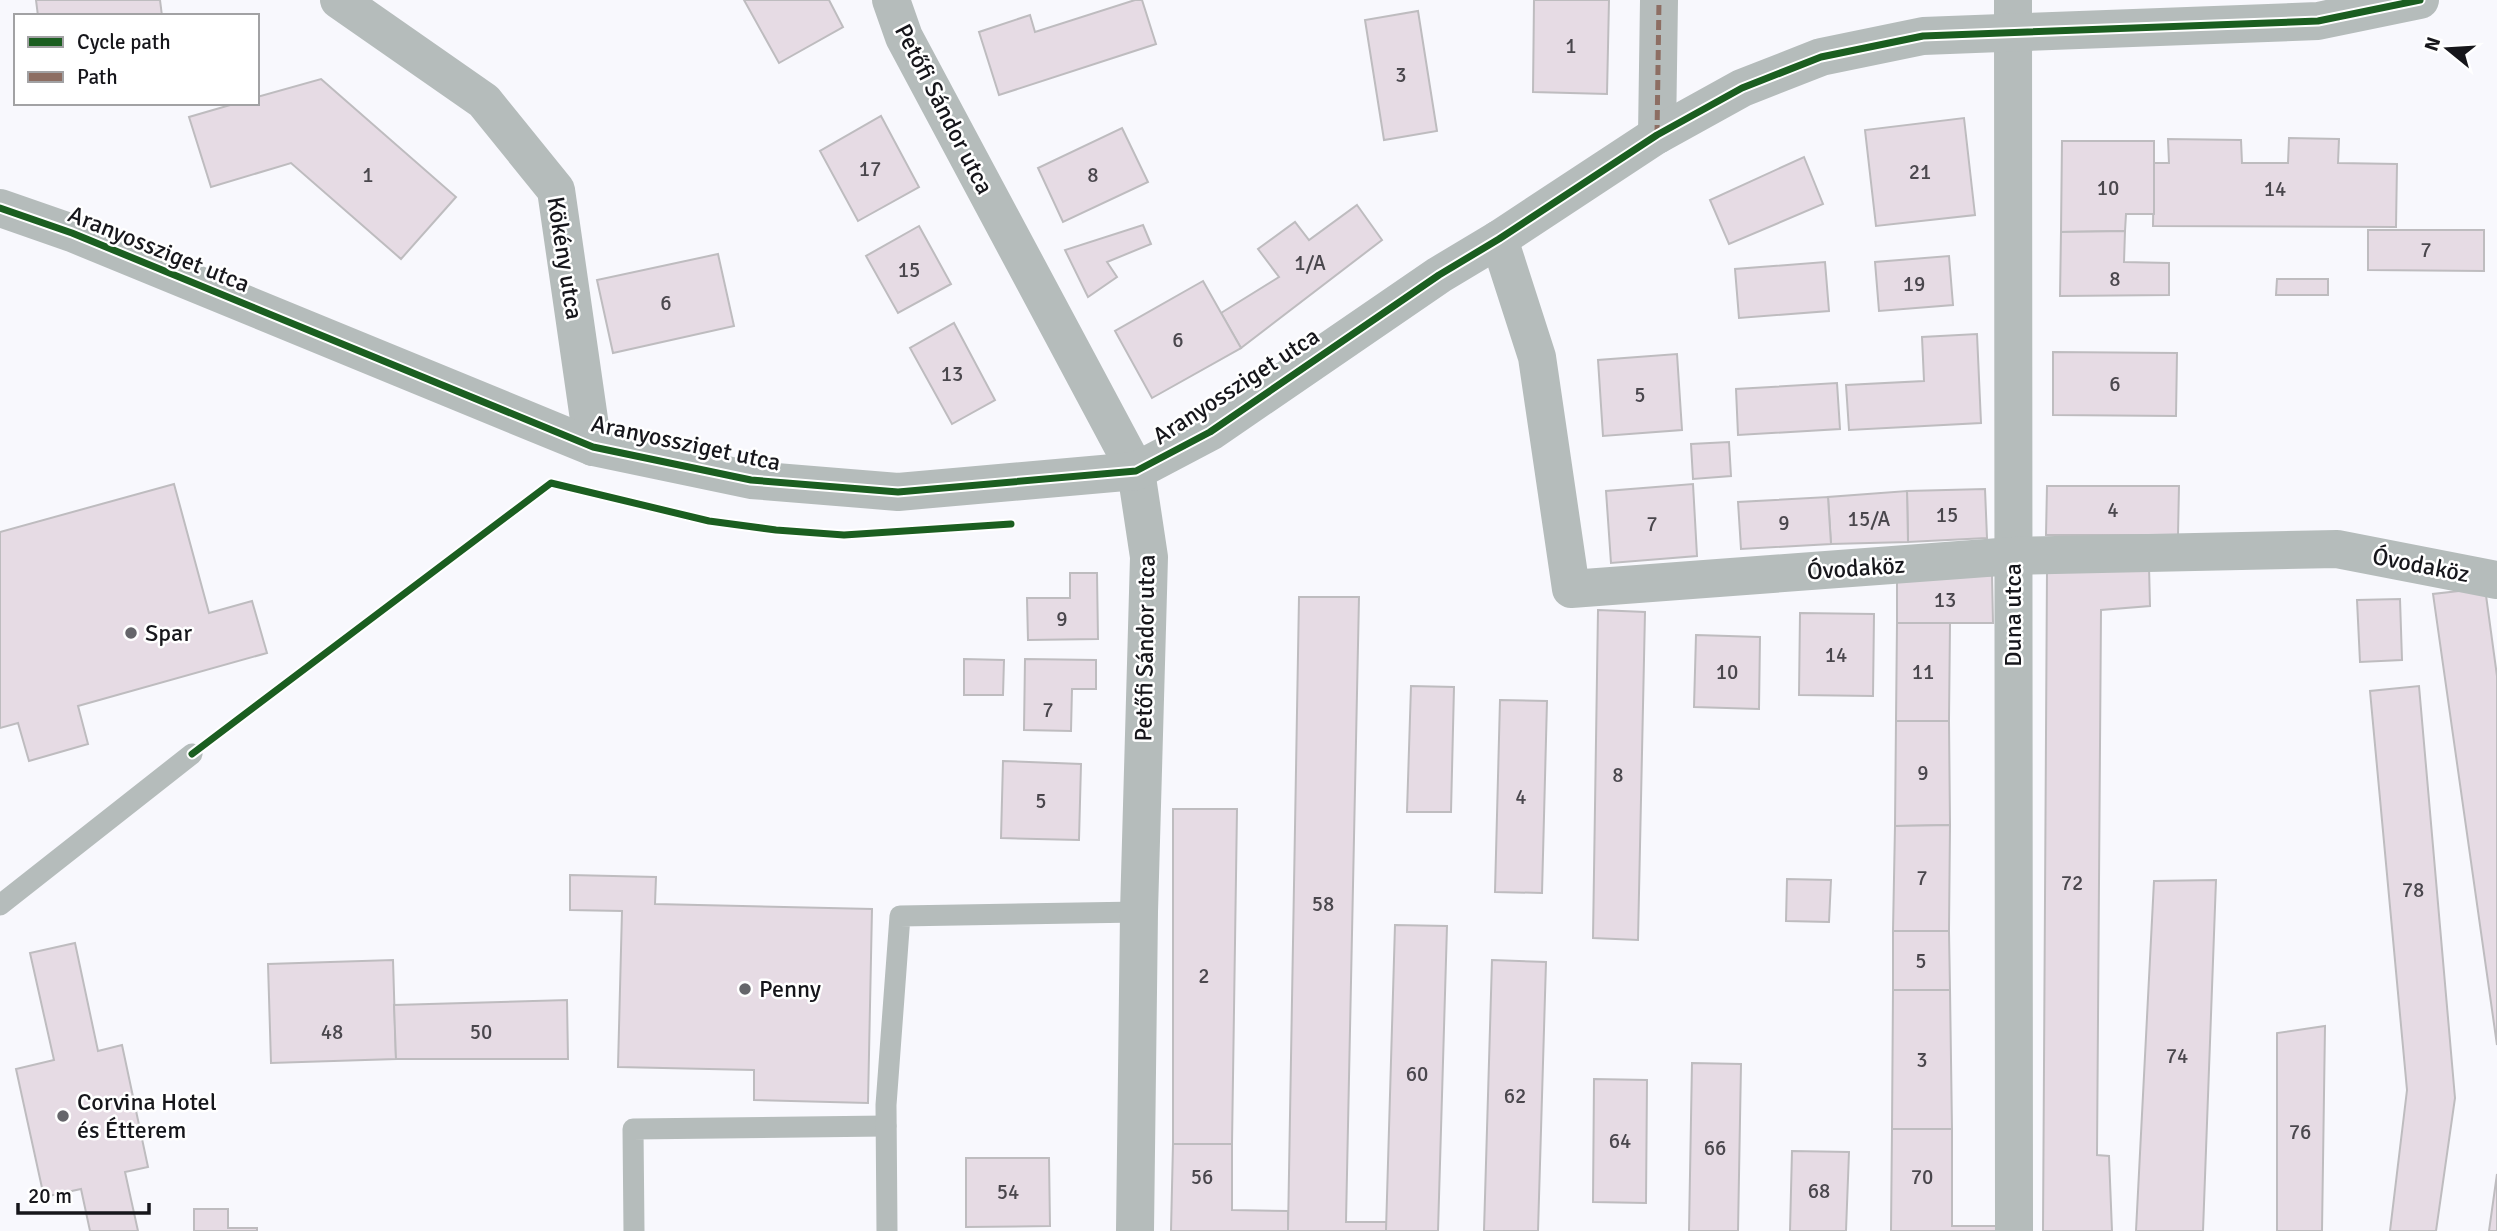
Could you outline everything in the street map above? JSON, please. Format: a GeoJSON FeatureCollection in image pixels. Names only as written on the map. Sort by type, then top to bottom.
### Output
{"type":"FeatureCollection","features":[{"type":"Feature","properties":{"kind":"street","name":"Kökény utca"},"geometry":{"type":"LineString","coordinates":[[339,0],[484,102],[556,190],[593,447]]}},
{"type":"Feature","properties":{"kind":"street","name":"Petőfi Sándor utca"},"geometry":{"type":"LineString","coordinates":[[891,0],[904,37],[1136,471],[1149,557],[1139,912],[1135,1231]]}},
{"type":"Feature","properties":{"kind":"street"},"geometry":{"type":"LineString","coordinates":[[1657,135],[1659,0]]}},
{"type":"Feature","properties":{"kind":"street","name":"Aranyossziget utca"},"geometry":{"type":"LineString","coordinates":[[0,208],[72,233],[593,447],[751,480],[898,492],[1136,471],[1210,432],[1438,275],[1499,239],[1657,135],[1742,88],[1821,57],[2013,15],[2318,20],[2420,0]]}},
{"type":"Feature","properties":{"kind":"street","name":"Duna utca"},"geometry":{"type":"LineString","coordinates":[[2013,15],[2014,1231]]}},
{"type":"Feature","properties":{"kind":"street","name":"Óvodaköz"},"geometry":{"type":"LineString","coordinates":[[1499,239],[1537,357],[1571,589],[2013,556],[2337,549],[2497,580]]}},
{"type":"Feature","properties":{"kind":"lane"},"geometry":{"type":"LineString","coordinates":[[0,905],[192,754]]}},
{"type":"Feature","properties":{"kind":"lane"},"geometry":{"type":"LineString","coordinates":[[887,1231],[886,1126],[900,916],[1139,912]]}},
{"type":"Feature","properties":{"kind":"lane"},"geometry":{"type":"LineString","coordinates":[[634,1231],[632,1129],[886,1126]]}},
{"type":"Feature","properties":{"kind":"building"},"geometry":{"type":"Polygon","coordinates":[[[36,0],[160,0],[162,14],[38,14],[36,0]]]}},
{"type":"Feature","properties":{"kind":"building"},"geometry":{"type":"Polygon","coordinates":[[[744,0],[829,0],[843,27],[779,63],[744,0]]]}},
{"type":"Feature","properties":{"kind":"building"},"geometry":{"type":"Polygon","coordinates":[[[1142,0],[1156,44],[999,95],[979,32],[1030,15],[1035,32],[1142,0]]]}},
{"type":"Feature","properties":{"kind":"building"},"geometry":{"type":"Polygon","coordinates":[[[1534,0],[1609,0],[1607,94],[1533,92],[1534,0]]]}},
{"type":"Feature","properties":{"kind":"building"},"geometry":{"type":"Polygon","coordinates":[[[1418,11],[1437,131],[1384,140],[1365,20],[1418,11]]]}},
{"type":"Feature","properties":{"kind":"building"},"geometry":{"type":"Polygon","coordinates":[[[321,79],[456,197],[401,259],[291,163],[211,187],[189,117],[230,105],[259,105],[259,96],[321,79]]]}},
{"type":"Feature","properties":{"kind":"building"},"geometry":{"type":"Polygon","coordinates":[[[881,116],[919,187],[858,221],[820,151],[881,116]]]}},
{"type":"Feature","properties":{"kind":"building"},"geometry":{"type":"Polygon","coordinates":[[[1964,118],[1975,215],[1876,226],[1865,130],[1964,118]]]}},
{"type":"Feature","properties":{"kind":"building"},"geometry":{"type":"Polygon","coordinates":[[[1122,128],[1148,182],[1063,222],[1038,168],[1122,128]]]}},
{"type":"Feature","properties":{"kind":"building"},"geometry":{"type":"Polygon","coordinates":[[[2289,138],[2339,139],[2338,163],[2397,164],[2396,227],[2153,226],[2154,163],[2169,163],[2168,139],[2241,140],[2242,163],[2288,163],[2289,138]]]}},
{"type":"Feature","properties":{"kind":"building"},"geometry":{"type":"Polygon","coordinates":[[[2062,141],[2154,141],[2154,214],[2126,214],[2125,231],[2061,232],[2062,141]]]}},
{"type":"Feature","properties":{"kind":"building"},"geometry":{"type":"Polygon","coordinates":[[[1804,157],[1823,204],[1729,244],[1710,200],[1804,157]]]}},
{"type":"Feature","properties":{"kind":"building"},"geometry":{"type":"Polygon","coordinates":[[[1357,205],[1382,240],[1241,348],[1221,313],[1279,277],[1258,249],[1295,222],[1309,240],[1357,205]]]}},
{"type":"Feature","properties":{"kind":"building"},"geometry":{"type":"Polygon","coordinates":[[[1143,225],[1151,244],[1107,262],[1117,277],[1088,297],[1065,250],[1143,225]]]}},
{"type":"Feature","properties":{"kind":"building"},"geometry":{"type":"Polygon","coordinates":[[[919,226],[951,284],[898,313],[866,256],[919,226]]]}},
{"type":"Feature","properties":{"kind":"building"},"geometry":{"type":"Polygon","coordinates":[[[2368,230],[2484,230],[2484,271],[2368,270],[2368,230]]]}},
{"type":"Feature","properties":{"kind":"building"},"geometry":{"type":"Polygon","coordinates":[[[2125,231],[2124,262],[2169,263],[2169,295],[2060,296],[2061,232],[2125,231]]]}},
{"type":"Feature","properties":{"kind":"building"},"geometry":{"type":"Polygon","coordinates":[[[718,254],[734,326],[613,353],[597,280],[718,254]]]}},
{"type":"Feature","properties":{"kind":"building"},"geometry":{"type":"Polygon","coordinates":[[[1949,256],[1953,305],[1879,311],[1875,262],[1949,256]]]}},
{"type":"Feature","properties":{"kind":"building"},"geometry":{"type":"Polygon","coordinates":[[[1825,262],[1829,311],[1739,318],[1735,269],[1825,262]]]}},
{"type":"Feature","properties":{"kind":"building"},"geometry":{"type":"Polygon","coordinates":[[[2277,279],[2328,279],[2328,295],[2276,295],[2277,279]]]}},
{"type":"Feature","properties":{"kind":"building"},"geometry":{"type":"Polygon","coordinates":[[[1203,281],[1241,348],[1152,398],[1115,331],[1203,281]]]}},
{"type":"Feature","properties":{"kind":"building"},"geometry":{"type":"Polygon","coordinates":[[[954,323],[995,400],[952,424],[910,348],[954,323]]]}},
{"type":"Feature","properties":{"kind":"building"},"geometry":{"type":"Polygon","coordinates":[[[1977,334],[1981,423],[1849,430],[1846,385],[1924,381],[1922,337],[1977,334]]]}},
{"type":"Feature","properties":{"kind":"building"},"geometry":{"type":"Polygon","coordinates":[[[2053,352],[2177,353],[2176,416],[2053,415],[2053,352]]]}},
{"type":"Feature","properties":{"kind":"building"},"geometry":{"type":"Polygon","coordinates":[[[1677,354],[1682,430],[1603,436],[1598,360],[1677,354]]]}},
{"type":"Feature","properties":{"kind":"building"},"geometry":{"type":"Polygon","coordinates":[[[1837,383],[1840,429],[1738,435],[1736,389],[1837,383]]]}},
{"type":"Feature","properties":{"kind":"building"},"geometry":{"type":"Polygon","coordinates":[[[1729,442],[1731,476],[1693,479],[1691,444],[1729,442]]]}},
{"type":"Feature","properties":{"kind":"building","name":"Spar"},"geometry":{"type":"Polygon","coordinates":[[[174,484],[209,613],[252,601],[267,653],[78,706],[88,744],[29,761],[18,723],[0,728],[0,532],[174,484]]]}},
{"type":"Feature","properties":{"kind":"building"},"geometry":{"type":"Polygon","coordinates":[[[1693,484],[1697,556],[1611,563],[1606,491],[1693,484]]]}},
{"type":"Feature","properties":{"kind":"building"},"geometry":{"type":"Polygon","coordinates":[[[2047,486],[2179,486],[2178,535],[2046,535],[2047,486]]]}},
{"type":"Feature","properties":{"kind":"building"},"geometry":{"type":"Polygon","coordinates":[[[1985,489],[1987,538],[1908,542],[1907,491],[1985,489]]]}},
{"type":"Feature","properties":{"kind":"building"},"geometry":{"type":"Polygon","coordinates":[[[1907,491],[1908,542],[1831,544],[1828,497],[1907,491]]]}},
{"type":"Feature","properties":{"kind":"building"},"geometry":{"type":"Polygon","coordinates":[[[1828,497],[1831,544],[1741,549],[1738,502],[1828,497]]]}},
{"type":"Feature","properties":{"kind":"building"},"geometry":{"type":"Polygon","coordinates":[[[2149,566],[2150,606],[2101,610],[2097,1155],[2109,1156],[2112,1231],[2043,1231],[2047,570],[2149,566]]]}},
{"type":"Feature","properties":{"kind":"building"},"geometry":{"type":"Polygon","coordinates":[[[1070,573],[1097,573],[1098,639],[1028,640],[1027,598],[1070,598],[1070,573]]]}},
{"type":"Feature","properties":{"kind":"building"},"geometry":{"type":"Polygon","coordinates":[[[1992,575],[1993,623],[1897,623],[1897,576],[1992,575]]]}},
{"type":"Feature","properties":{"kind":"building"},"geometry":{"type":"Polygon","coordinates":[[[2485,588],[2497,676],[2497,1045],[2433,594],[2485,588]]]}},
{"type":"Feature","properties":{"kind":"building"},"geometry":{"type":"Polygon","coordinates":[[[1299,597],[1359,597],[1346,1222],[1387,1222],[1386,1231],[1288,1231],[1299,597]]]}},
{"type":"Feature","properties":{"kind":"building"},"geometry":{"type":"Polygon","coordinates":[[[2400,599],[2402,660],[2360,662],[2357,600],[2400,599]]]}},
{"type":"Feature","properties":{"kind":"building"},"geometry":{"type":"Polygon","coordinates":[[[1598,610],[1645,612],[1638,940],[1593,938],[1598,610]]]}},
{"type":"Feature","properties":{"kind":"building"},"geometry":{"type":"Polygon","coordinates":[[[1800,613],[1874,614],[1873,696],[1799,695],[1800,613]]]}},
{"type":"Feature","properties":{"kind":"building"},"geometry":{"type":"Polygon","coordinates":[[[1897,623],[1950,623],[1949,721],[1896,721],[1897,623]]]}},
{"type":"Feature","properties":{"kind":"building"},"geometry":{"type":"Polygon","coordinates":[[[1696,635],[1760,637],[1759,709],[1694,707],[1696,635]]]}},
{"type":"Feature","properties":{"kind":"building"},"geometry":{"type":"Polygon","coordinates":[[[964,659],[1004,660],[1003,695],[964,695],[964,659]]]}},
{"type":"Feature","properties":{"kind":"building"},"geometry":{"type":"Polygon","coordinates":[[[1025,659],[1096,660],[1096,689],[1072,689],[1071,731],[1024,730],[1025,659]]]}},
{"type":"Feature","properties":{"kind":"building"},"geometry":{"type":"Polygon","coordinates":[[[1411,686],[1454,687],[1451,812],[1407,812],[1411,686]]]}},
{"type":"Feature","properties":{"kind":"building"},"geometry":{"type":"Polygon","coordinates":[[[2419,686],[2455,1098],[2436,1231],[2390,1231],[2407,1090],[2370,691],[2419,686]]]}},
{"type":"Feature","properties":{"kind":"building"},"geometry":{"type":"Polygon","coordinates":[[[1500,700],[1547,701],[1542,893],[1495,892],[1500,700]]]}},
{"type":"Feature","properties":{"kind":"building"},"geometry":{"type":"Polygon","coordinates":[[[1896,721],[1949,721],[1950,825],[1895,826],[1896,721]]]}},
{"type":"Feature","properties":{"kind":"building"},"geometry":{"type":"Polygon","coordinates":[[[1003,761],[1081,764],[1079,840],[1001,838],[1003,761]]]}},
{"type":"Feature","properties":{"kind":"building"},"geometry":{"type":"Polygon","coordinates":[[[1173,809],[1237,809],[1232,1144],[1173,1144],[1173,809]]]}},
{"type":"Feature","properties":{"kind":"building"},"geometry":{"type":"Polygon","coordinates":[[[1950,825],[1949,931],[1893,931],[1895,826],[1950,825]]]}},
{"type":"Feature","properties":{"kind":"building","name":"Penny"},"geometry":{"type":"Polygon","coordinates":[[[570,875],[656,877],[655,904],[872,909],[868,1103],[754,1100],[754,1070],[618,1067],[622,911],[570,910],[570,875]]]}},
{"type":"Feature","properties":{"kind":"building"},"geometry":{"type":"Polygon","coordinates":[[[1787,879],[1831,880],[1829,922],[1786,921],[1787,879]]]}},
{"type":"Feature","properties":{"kind":"building"},"geometry":{"type":"Polygon","coordinates":[[[2216,880],[2203,1231],[2136,1231],[2154,881],[2216,880]]]}},
{"type":"Feature","properties":{"kind":"building"},"geometry":{"type":"Polygon","coordinates":[[[1395,925],[1447,926],[1438,1231],[1386,1231],[1395,925]]]}},
{"type":"Feature","properties":{"kind":"building"},"geometry":{"type":"Polygon","coordinates":[[[1893,931],[1949,931],[1950,990],[1893,990],[1893,931]]]}},
{"type":"Feature","properties":{"kind":"building"},"geometry":{"type":"Polygon","coordinates":[[[75,943],[98,1051],[122,1045],[148,1167],[125,1172],[138,1231],[90,1231],[81,1189],[44,1197],[16,1069],[54,1060],[30,953],[75,943]]]}},
{"type":"Feature","properties":{"kind":"building"},"geometry":{"type":"Polygon","coordinates":[[[393,960],[396,1059],[271,1063],[268,964],[393,960]]]}},
{"type":"Feature","properties":{"kind":"building"},"geometry":{"type":"Polygon","coordinates":[[[1492,960],[1546,962],[1538,1231],[1484,1231],[1492,960]]]}},
{"type":"Feature","properties":{"kind":"building"},"geometry":{"type":"Polygon","coordinates":[[[1893,990],[1950,990],[1952,1129],[1892,1129],[1893,990]]]}},
{"type":"Feature","properties":{"kind":"building"},"geometry":{"type":"Polygon","coordinates":[[[567,1000],[568,1059],[396,1059],[394,1005],[567,1000]]]}},
{"type":"Feature","properties":{"kind":"building"},"geometry":{"type":"Polygon","coordinates":[[[2325,1026],[2322,1231],[2277,1231],[2277,1033],[2325,1026]]]}},
{"type":"Feature","properties":{"kind":"building"},"geometry":{"type":"Polygon","coordinates":[[[1692,1063],[1741,1064],[1738,1231],[1689,1231],[1692,1063]]]}},
{"type":"Feature","properties":{"kind":"building"},"geometry":{"type":"Polygon","coordinates":[[[1594,1079],[1647,1080],[1646,1203],[1593,1202],[1594,1079]]]}},
{"type":"Feature","properties":{"kind":"building"},"geometry":{"type":"Polygon","coordinates":[[[1892,1129],[1952,1129],[1952,1226],[1998,1226],[1998,1231],[1891,1231],[1892,1129]]]}},
{"type":"Feature","properties":{"kind":"building"},"geometry":{"type":"Polygon","coordinates":[[[1173,1144],[1232,1144],[1232,1210],[1288,1211],[1288,1231],[1171,1231],[1173,1144]]]}},
{"type":"Feature","properties":{"kind":"building"},"geometry":{"type":"Polygon","coordinates":[[[1792,1151],[1849,1152],[1846,1231],[1790,1231],[1792,1151]]]}},
{"type":"Feature","properties":{"kind":"building"},"geometry":{"type":"Polygon","coordinates":[[[966,1158],[1049,1158],[1050,1226],[966,1227],[966,1158]]]}},
{"type":"Feature","properties":{"kind":"building"},"geometry":{"type":"Polygon","coordinates":[[[2497,1174],[2497,1231],[2489,1231],[2497,1174]]]}},
{"type":"Feature","properties":{"kind":"building"},"geometry":{"type":"Polygon","coordinates":[[[194,1209],[228,1209],[228,1228],[257,1228],[257,1231],[194,1231],[194,1209]]]}},
{"type":"Feature","properties":{"kind":"marked path"},"geometry":{"type":"LineString","coordinates":[[1657,135],[1659,0]]}},
{"type":"Feature","properties":{"kind":"cycle path"},"geometry":{"type":"LineString","coordinates":[[0,208],[72,233],[593,447],[751,480],[898,492],[1136,471],[1210,432],[1439,275],[1499,239],[1657,135],[1742,88],[1821,57],[1923,36],[2318,21],[2420,0]]}},
{"type":"Feature","properties":{"kind":"cycle path"},"geometry":{"type":"LineString","coordinates":[[192,754],[551,483],[709,521],[776,530],[844,535],[1011,524]]}},
{"type":"Feature","properties":{"kind":"place","name":"Spar"},"geometry":{"type":"Point","coordinates":[131,633]}},
{"type":"Feature","properties":{"kind":"place","name":"Penny"},"geometry":{"type":"Point","coordinates":[745,989]}},
{"type":"Feature","properties":{"kind":"place","name":"Corvina Hotel és Étterem"},"geometry":{"type":"Point","coordinates":[63,1116]}}]}
